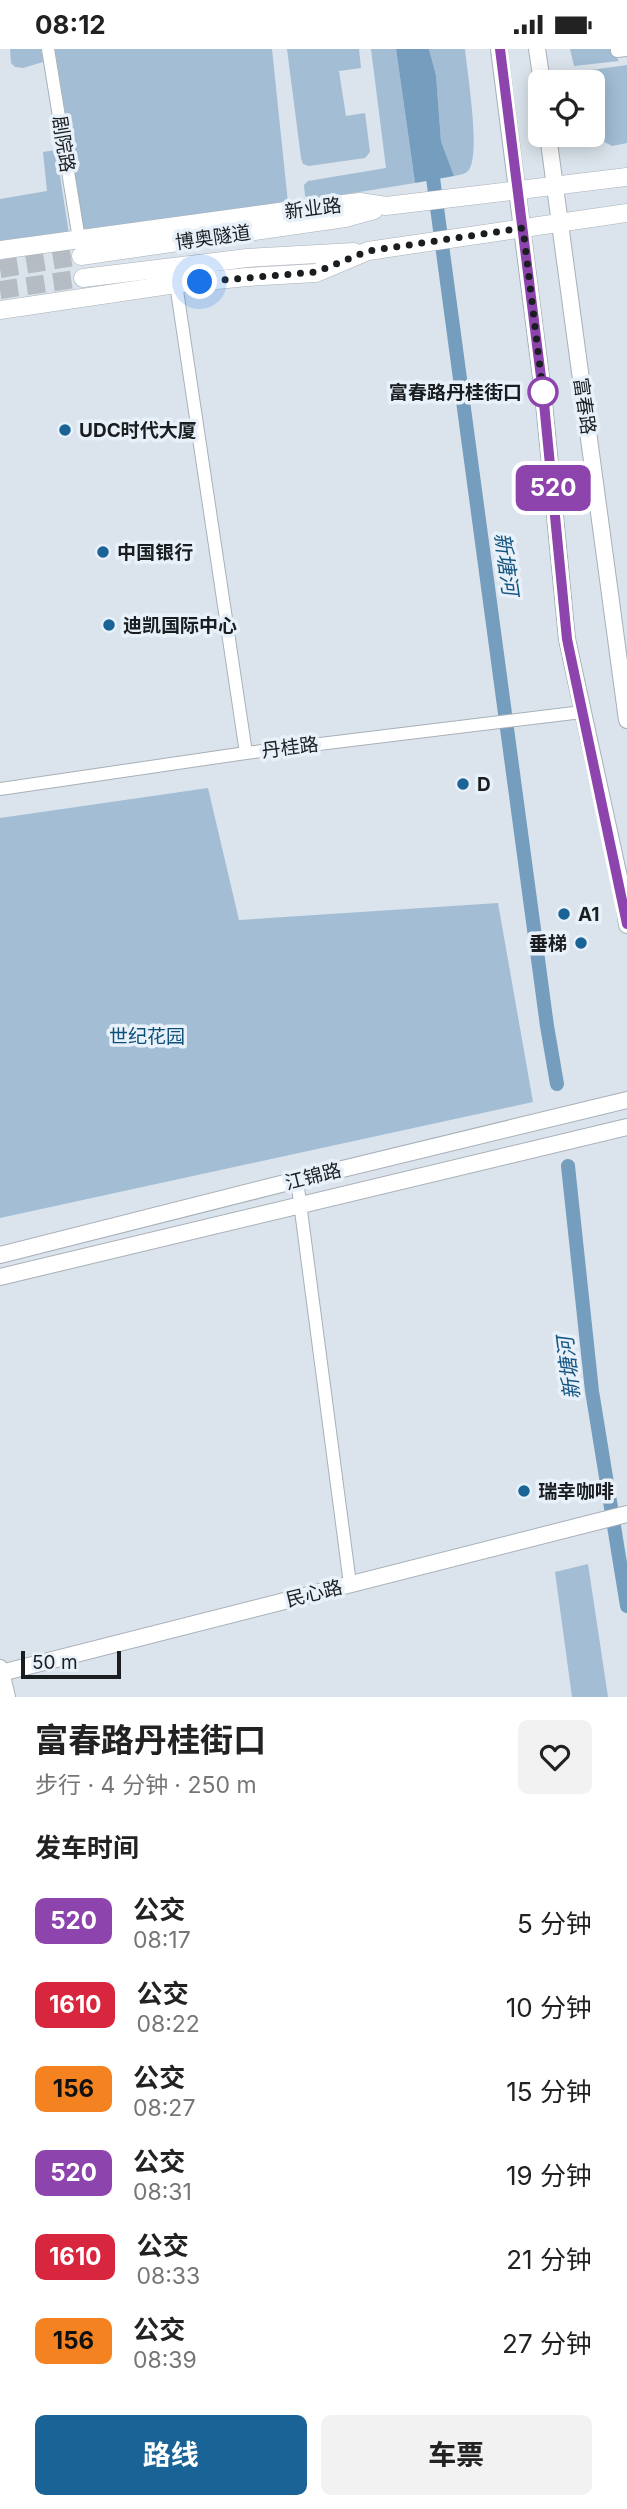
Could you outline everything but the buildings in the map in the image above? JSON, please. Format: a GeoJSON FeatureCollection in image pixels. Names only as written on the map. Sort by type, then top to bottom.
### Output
{"type":"FeatureCollection","features":[{"type":"Feature","properties":{"kind":"main road","name":"新业路"},"geometry":{"type":"LineString","coordinates":[[0,250],[80,247],[360,202],[386,206],[410,204],[627,177]]}},
{"type":"Feature","properties":{"kind":"main road"},"geometry":{"type":"LineString","coordinates":[[0,310],[176,285],[316,272],[368,251],[627,213]]}},
{"type":"Feature","properties":{"kind":"main road","name":"博奥隧道"},"geometry":{"type":"LineString","coordinates":[[83,278],[247,258],[368,251]]}},
{"type":"Feature","properties":{"kind":"street","name":"剧院路"},"geometry":{"type":"LineString","coordinates":[[48,49],[80,247]]}},
{"type":"Feature","properties":{"kind":"street","name":"富春路"},"geometry":{"type":"LineString","coordinates":[[499,49],[543,393],[567,639],[624,900],[627,925]]}},
{"type":"Feature","properties":{"kind":"street"},"geometry":{"type":"LineString","coordinates":[[537,49],[540,70]]}},
{"type":"Feature","properties":{"kind":"street"},"geometry":{"type":"LineString","coordinates":[[617,49],[627,50]]}},
{"type":"Feature","properties":{"kind":"street","name":"富春路"},"geometry":{"type":"LineString","coordinates":[[550,147],[626,709]]}},
{"type":"Feature","properties":{"kind":"street"},"geometry":{"type":"LineString","coordinates":[[176,285],[246,753]]}},
{"type":"Feature","properties":{"kind":"street","name":"丹桂路"},"geometry":{"type":"LineString","coordinates":[[0,789],[246,753],[582,712]]}},
{"type":"Feature","properties":{"kind":"street","name":"江锦路"},"geometry":{"type":"LineString","coordinates":[[0,1255],[627,1100]]}},
{"type":"Feature","properties":{"kind":"street","name":"江锦路"},"geometry":{"type":"LineString","coordinates":[[0,1277],[627,1127]]}},
{"type":"Feature","properties":{"kind":"street"},"geometry":{"type":"LineString","coordinates":[[297,1180],[350,1584]]}},
{"type":"Feature","properties":{"kind":"street","name":"民心路"},"geometry":{"type":"LineString","coordinates":[[1,1673],[627,1514]]}},
{"type":"Feature","properties":{"kind":"street"},"geometry":{"type":"LineString","coordinates":[[0,1668],[7,1697]]}},
{"type":"Feature","properties":{"kind":"green space"},"geometry":{"type":"Polygon","coordinates":[[[10,49],[41,49],[43,62],[23,68],[15,67],[11,63],[10,49]]]}},
{"type":"Feature","properties":{"kind":"green space"},"geometry":{"type":"Polygon","coordinates":[[[55,49],[272,49],[288,203],[84,230],[55,49]]]}},
{"type":"Feature","properties":{"kind":"green space"},"geometry":{"type":"Polygon","coordinates":[[[287,49],[359,49],[361,68],[339,71],[346,116],[365,113],[370,152],[365,158],[309,166],[303,164],[287,49]]]}},
{"type":"Feature","properties":{"kind":"green space"},"geometry":{"type":"Polygon","coordinates":[[[371,49],[396,49],[415,183],[310,200],[305,196],[304,185],[308,181],[386,168],[371,49]]]}},
{"type":"Feature","properties":{"kind":"green space"},"geometry":{"type":"Polygon","coordinates":[[[429,49],[465,49],[474,147],[469,170],[460,175],[454,176],[441,141],[436,75],[429,49]]]}},
{"type":"Feature","properties":{"kind":"green space"},"geometry":{"type":"Polygon","coordinates":[[[570,49],[611,49],[619,61],[574,66],[570,49]]]}},
{"type":"Feature","properties":{"kind":"green space"},"geometry":{"type":"Polygon","coordinates":[[[627,65],[627,143],[612,146],[605,142],[605,70],[591,70],[627,65]]]}},
{"type":"Feature","properties":{"kind":"green space"},"geometry":{"type":"Polygon","coordinates":[[[56,150],[69,234],[0,247],[0,199],[47,191],[43,152],[56,150]]]}},
{"type":"Feature","properties":{"kind":"green space","name":"世纪花园"},"geometry":{"type":"Polygon","coordinates":[[[208,788],[239,920],[498,903],[533,1102],[0,1218],[0,818],[208,788]]]}},
{"type":"Feature","properties":{"kind":"green space"},"geometry":{"type":"Polygon","coordinates":[[[588,1564],[608,1697],[572,1697],[555,1572],[588,1564]]]}},
{"type":"Feature","properties":{"kind":"shaded area"},"geometry":{"type":"Polygon","coordinates":[[[396,49],[429,49],[436,75],[441,141],[454,176],[415,183],[396,49]]]}},
{"type":"Feature","properties":{"kind":"waterway","name":"新塘河"},"geometry":{"type":"LineString","coordinates":[[431,163],[557,1084]]}},
{"type":"Feature","properties":{"kind":"waterway","name":"新塘河"},"geometry":{"type":"LineString","coordinates":[[568,1166],[592,1391],[627,1606]]}},
{"type":"Feature","properties":{"kind":"tunnel"},"geometry":{"type":"LineString","coordinates":[[0,269],[81,256]]}},
{"type":"Feature","properties":{"kind":"tunnel"},"geometry":{"type":"LineString","coordinates":[[0,290],[83,278]]}},
{"type":"Feature","properties":{"kind":"bus line","name":"520"},"geometry":{"type":"LineString","coordinates":[[500,49],[543,393],[567,639],[627,924]]}},
{"type":"Feature","properties":{"kind":"place","name":"富春路丹桂街口"},"geometry":{"type":"Point","coordinates":[543,392]}},
{"type":"Feature","properties":{"kind":"place","name":"UDC时代大厦"},"geometry":{"type":"Point","coordinates":[65,430]}},
{"type":"Feature","properties":{"kind":"place","name":"中国银行"},"geometry":{"type":"Point","coordinates":[103,552]}},
{"type":"Feature","properties":{"kind":"place","name":"迪凯国际中心"},"geometry":{"type":"Point","coordinates":[109,625]}},
{"type":"Feature","properties":{"kind":"place","name":"D"},"geometry":{"type":"Point","coordinates":[463,784]}},
{"type":"Feature","properties":{"kind":"place","name":"A1"},"geometry":{"type":"Point","coordinates":[564,914]}},
{"type":"Feature","properties":{"kind":"place","name":"垂梯"},"geometry":{"type":"Point","coordinates":[581,943]}},
{"type":"Feature","properties":{"kind":"place","name":"瑞幸咖啡"},"geometry":{"type":"Point","coordinates":[524,1491]}},
{"type":"Feature","properties":{"kind":"route"},"geometry":{"type":"LineString","coordinates":[[200,282],[316,272],[368,251],[523,228],[543,392]]}}]}
